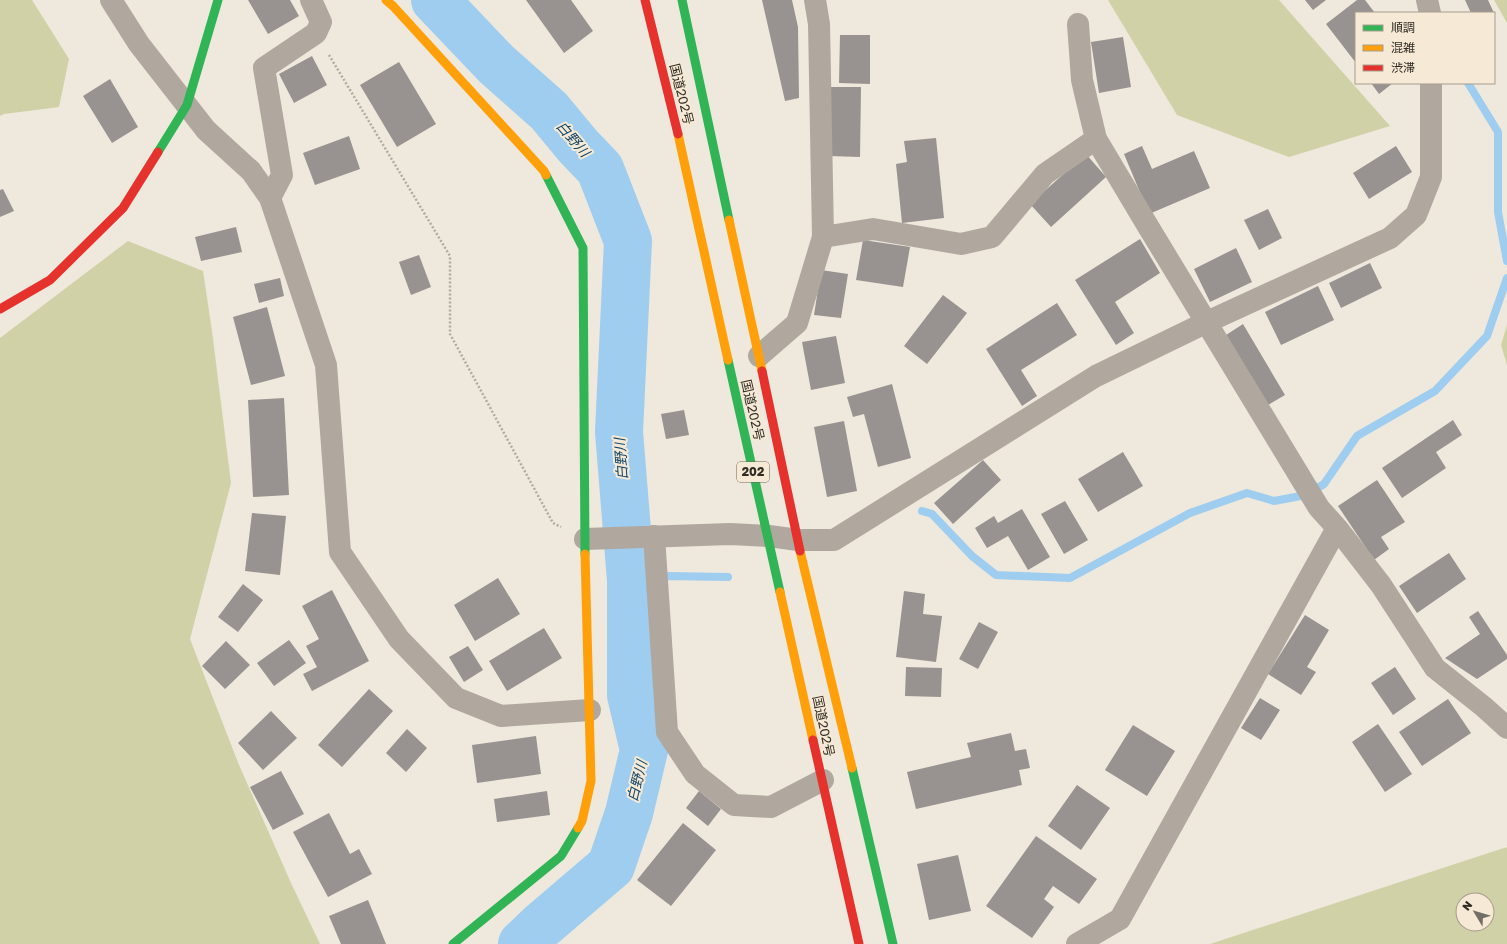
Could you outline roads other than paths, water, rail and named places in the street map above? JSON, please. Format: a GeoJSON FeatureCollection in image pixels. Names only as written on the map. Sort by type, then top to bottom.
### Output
{"type":"FeatureCollection","features":[{"type":"Feature","properties":{"kind":"main road"},"geometry":{"type":"LineString","coordinates":[[0,309],[50,280],[123,208],[187,105],[218,0]]}},
{"type":"Feature","properties":{"kind":"main road"},"geometry":{"type":"LineString","coordinates":[[386,0],[398,11],[544,171],[583,248],[585,539],[591,781],[582,821],[561,856],[453,944]]}},
{"type":"Feature","properties":{"kind":"main road","name":"国道202号"},"geometry":{"type":"LineString","coordinates":[[645,0],[673,112],[859,944]]}},
{"type":"Feature","properties":{"kind":"main road","name":"国道202号"},"geometry":{"type":"LineString","coordinates":[[682,0],[798,540],[894,944]]}},
{"type":"Feature","properties":{"kind":"street"},"geometry":{"type":"LineString","coordinates":[[112,0],[139,44],[206,130],[251,171],[270,198],[326,365],[340,552],[399,639],[456,698],[501,716],[590,710]]}},
{"type":"Feature","properties":{"kind":"street"},"geometry":{"type":"LineString","coordinates":[[270,198],[282,175],[264,68],[316,33],[321,22],[311,0]]}},
{"type":"Feature","properties":{"kind":"street"},"geometry":{"type":"LineString","coordinates":[[759,356],[797,323],[823,237],[819,24],[815,0]]}},
{"type":"Feature","properties":{"kind":"street"},"geometry":{"type":"LineString","coordinates":[[1427,0],[1430,12]]}},
{"type":"Feature","properties":{"kind":"street"},"geometry":{"type":"LineString","coordinates":[[1078,24],[1082,80],[1096,139],[1319,508],[1338,528],[1381,585],[1435,668],[1484,707],[1507,728]]}},
{"type":"Feature","properties":{"kind":"street"},"geometry":{"type":"LineString","coordinates":[[585,539],[655,544],[730,534],[769,536],[798,540],[834,540],[1096,376],[1206,322],[1390,238],[1416,215],[1431,176],[1431,84]]}},
{"type":"Feature","properties":{"kind":"street"},"geometry":{"type":"LineString","coordinates":[[823,237],[873,229],[961,244],[992,237],[1045,174],[1096,139]]}},
{"type":"Feature","properties":{"kind":"street"},"geometry":{"type":"LineString","coordinates":[[1077,944],[1120,919],[1338,528]]}},
{"type":"Feature","properties":{"kind":"street"},"geometry":{"type":"LineString","coordinates":[[655,544],[667,732],[695,774],[734,805],[771,807],[823,780]]}},
{"type":"Feature","properties":{"kind":"waterway","name":"白野川"},"geometry":{"type":"LineString","coordinates":[[435,0],[496,64],[549,111],[578,146],[600,169],[628,241],[619,432],[631,580],[631,695],[644,750],[629,813],[611,866],[522,944]]}},
{"type":"Feature","properties":{"kind":"waterway"},"geometry":{"type":"LineString","coordinates":[[1469,84],[1498,132],[1498,212],[1507,261]]}},
{"type":"Feature","properties":{"kind":"waterway"},"geometry":{"type":"LineString","coordinates":[[922,511],[932,514],[972,556],[996,575],[1070,578],[1190,513],[1247,493],[1274,501],[1306,495],[1324,484],[1357,436],[1435,391],[1487,336],[1507,278]]}},
{"type":"Feature","properties":{"kind":"waterway"},"geometry":{"type":"LineString","coordinates":[[631,580],[667,576],[728,577]]}}]}
